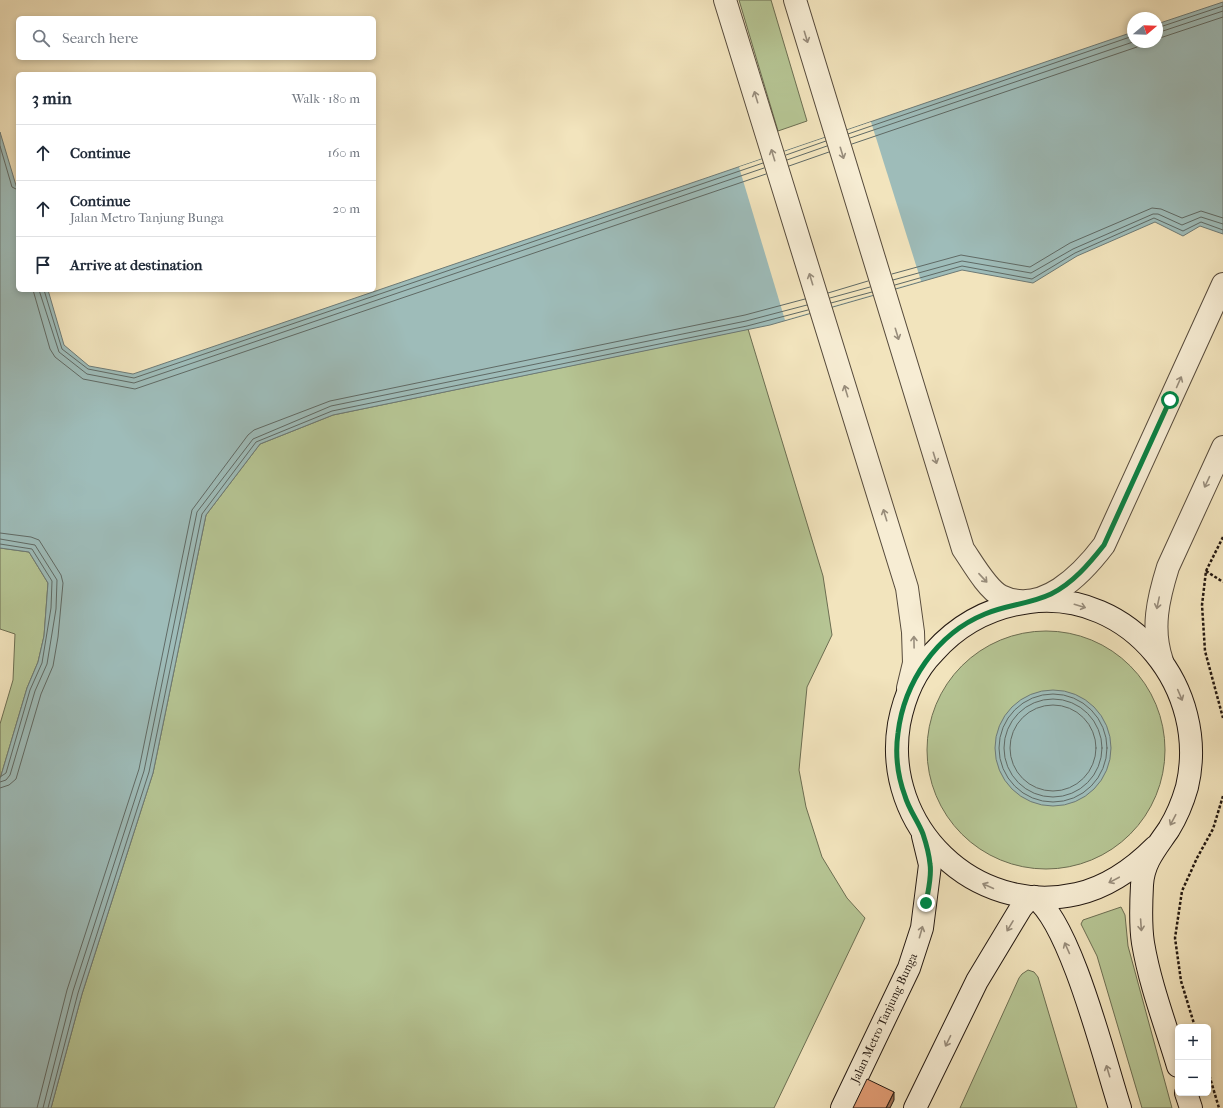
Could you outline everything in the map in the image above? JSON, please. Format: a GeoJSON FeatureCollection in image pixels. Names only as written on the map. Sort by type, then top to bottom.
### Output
{"type":"FeatureCollection","features":[{"type":"Feature","properties":{"kind":"street"},"geometry":{"type":"LineString","coordinates":[[725,0],[907,588],[913,632],[914,663],[901,714],[898,734],[899,776],[904,796],[912,815],[923,833],[951,864],[970,878],[992,888],[1016,895],[1052,898],[1077,894],[1102,886],[1136,866],[1155,847],[1170,828],[1180,808],[1187,788],[1192,745],[1184,702],[1175,682],[1162,661],[1156,645],[1156,610],[1168,567],[1223,447]]}},
{"type":"Feature","properties":{"kind":"street"},"geometry":{"type":"LineString","coordinates":[[795,0],[963,549],[980,575],[1001,596],[1028,602],[1052,600],[1092,609],[1113,619],[1130,630],[1162,661]]}},
{"type":"Feature","properties":{"kind":"street"},"geometry":{"type":"LineString","coordinates":[[907,694],[928,658],[944,641],[962,626],[997,610],[1052,594],[1073,580],[1089,564],[1104,545],[1223,284]]}},
{"type":"Feature","properties":{"kind":"street","name":"Jalan Metro Tanjung Bunga"},"geometry":{"type":"LineString","coordinates":[[842,1108],[909,968],[922,928],[930,865],[923,833]]}},
{"type":"Feature","properties":{"kind":"street"},"geometry":{"type":"LineString","coordinates":[[1155,847],[1146,864],[1142,880],[1140,911],[1143,943],[1176,1060]]}},
{"type":"Feature","properties":{"kind":"street"},"geometry":{"type":"LineString","coordinates":[[915,1108],[978,981],[1021,908],[1027,901],[1034,897]]}},
{"type":"Feature","properties":{"kind":"street"},"geometry":{"type":"LineString","coordinates":[[1034,897],[1042,903],[1051,915],[1078,973],[1120,1108]]}},
{"type":"Feature","properties":{"kind":"street"},"geometry":{"type":"LineString","coordinates":[[1187,1096],[1191,1108]]}},
{"type":"Feature","properties":{"kind":"path"},"geometry":{"type":"LineString","coordinates":[[1223,537],[1206,572],[1202,605],[1205,651],[1223,718]]}},
{"type":"Feature","properties":{"kind":"path"},"geometry":{"type":"LineString","coordinates":[[1206,572],[1223,582]]}},
{"type":"Feature","properties":{"kind":"path"},"geometry":{"type":"LineString","coordinates":[[1194,1024],[1181,981],[1175,938],[1182,891],[1197,858],[1213,830],[1223,796]]}},
{"type":"Feature","properties":{"kind":"path"},"geometry":{"type":"LineString","coordinates":[[1211,1081],[1219,1108]]}},
{"type":"Feature","properties":{"kind":"green space"},"geometry":{"type":"Polygon","coordinates":[[[739,0],[771,0],[807,121],[778,131],[739,0]]]}},
{"type":"Feature","properties":{"kind":"green space"},"geometry":{"type":"Polygon","coordinates":[[[748,329],[823,576],[832,635],[807,687],[799,770],[806,807],[822,857],[847,898],[865,918],[774,1108],[51,1108],[82,994],[153,773],[206,515],[260,444],[333,415],[748,329]]]}},
{"type":"Feature","properties":{"kind":"green space"},"geometry":{"type":"Polygon","coordinates":[[[0,548],[29,552],[48,583],[44,636],[38,662],[27,688],[0,779],[0,724],[13,680],[15,634],[0,629],[0,548]]]}},
{"type":"Feature","properties":{"kind":"green space"},"geometry":{"type":"Polygon","coordinates":[[[1046,631],[1069,633],[1092,640],[1112,651],[1130,666],[1145,684],[1156,704],[1163,727],[1165,750],[1163,773],[1156,796],[1145,816],[1130,834],[1112,849],[1092,860],[1069,867],[1046,869],[1023,867],[1000,860],[980,849],[962,834],[947,816],[936,796],[929,773],[927,750],[929,727],[936,704],[947,684],[962,666],[980,651],[1000,640],[1023,633],[1046,631]]]}},
{"type":"Feature","properties":{"kind":"green space"},"geometry":{"type":"Polygon","coordinates":[[[1121,907],[1125,915],[1128,946],[1172,1108],[1142,1108],[1097,956],[1081,924],[1083,920],[1121,907]]]}},
{"type":"Feature","properties":{"kind":"green space"},"geometry":{"type":"Polygon","coordinates":[[[1028,970],[1034,972],[1038,977],[1077,1108],[960,1108],[1019,978],[1028,970]]]}},
{"type":"Feature","properties":{"kind":"water"},"geometry":{"type":"Polygon","coordinates":[[[1223,2],[1223,234],[1200,226],[1183,236],[1155,222],[1077,256],[1033,283],[962,270],[770,325],[333,415],[260,444],[206,515],[153,773],[82,994],[51,1108],[0,1108],[0,779],[27,688],[38,662],[44,636],[48,583],[29,552],[0,548],[0,132],[16,185],[16,292],[49,292],[64,345],[89,366],[133,374],[1127,34],[1127,48],[1163,48],[1163,22],[1223,2]]]}},
{"type":"Feature","properties":{"kind":"water"},"geometry":{"type":"Polygon","coordinates":[[[1053,690],[1075,694],[1094,707],[1107,726],[1111,748],[1107,770],[1094,789],[1075,802],[1053,806],[1031,802],[1012,789],[999,770],[995,748],[999,726],[1012,707],[1031,694],[1053,690]]]}},
{"type":"Feature","properties":{"kind":"pier"},"geometry":{"type":"Polygon","coordinates":[[[871,122],[921,281],[785,320],[739,167],[871,122]]]}},
{"type":"Feature","properties":{"kind":"building"},"geometry":{"type":"Polygon","coordinates":[[[867,1079],[894,1092],[886,1108],[853,1108],[867,1079]]]}},
{"type":"Feature","properties":{"kind":"route"},"geometry":{"type":"LineString","coordinates":[[926,903],[930,865],[923,833],[912,815],[904,796],[899,776],[897,755],[901,714],[907,694],[916,676],[928,658],[944,641],[962,626],[983,614],[1052,594],[1073,580],[1089,564],[1104,545],[1170,400]]}}]}
